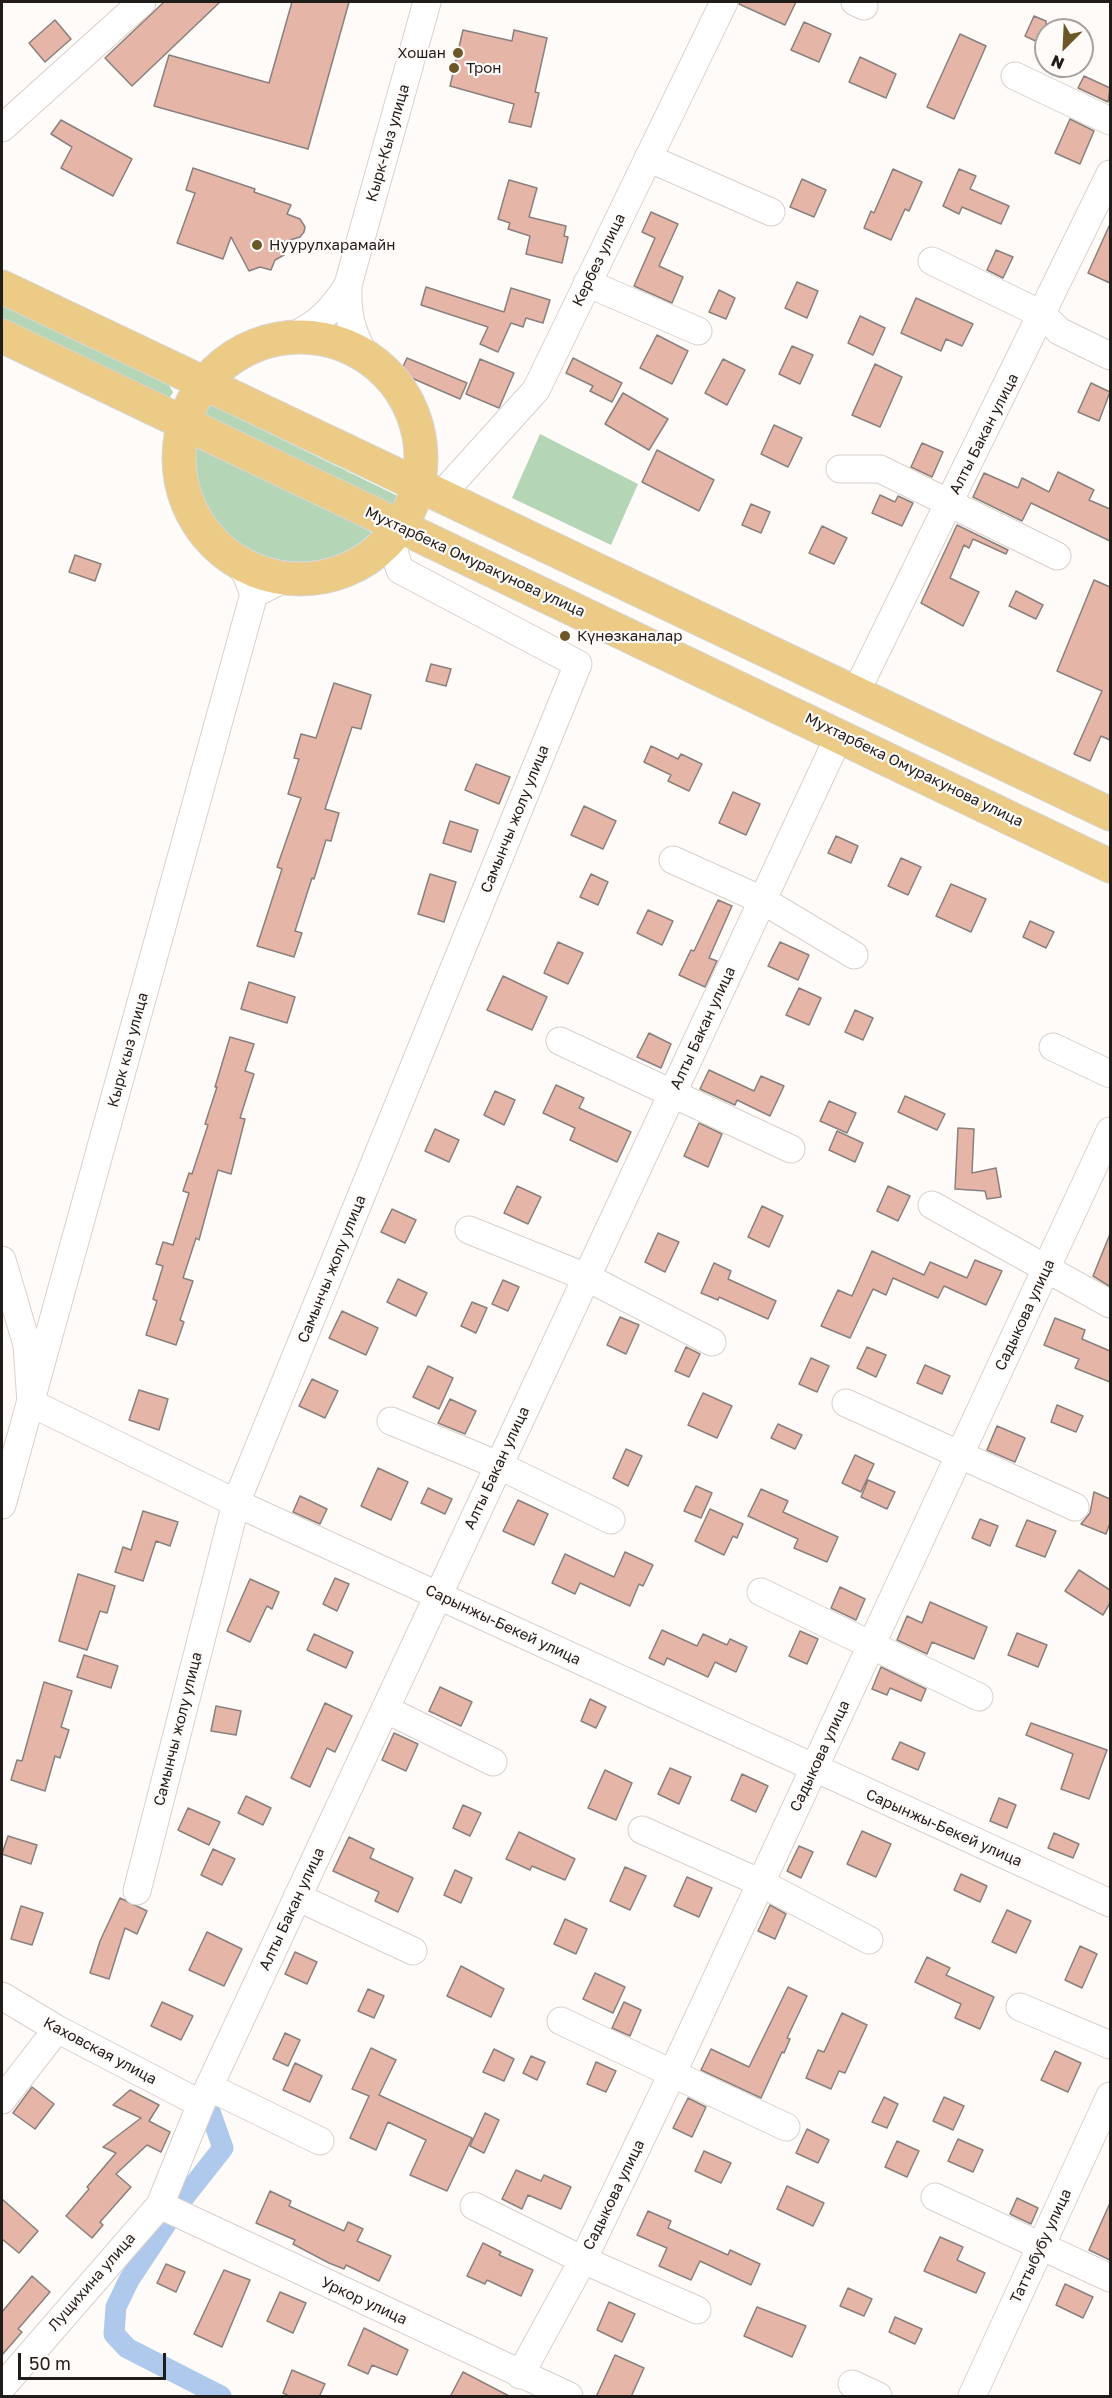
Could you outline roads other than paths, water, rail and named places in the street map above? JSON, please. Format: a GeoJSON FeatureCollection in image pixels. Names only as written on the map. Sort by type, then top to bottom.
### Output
{"type":"FeatureCollection","features":[{"type":"Feature","properties":{"kind":"main road"},"geometry":{"type":"LineString","coordinates":[[2,287],[1110,814]]}},
{"type":"Feature","properties":{"kind":"main road","name":"Мухтарбека Омуракунова улица"},"geometry":{"type":"LineString","coordinates":[[2,336],[840,734],[1110,866]]}},
{"type":"Feature","properties":{"kind":"main road"},"geometry":{"type":"LineString","coordinates":[[311,337],[334,342],[365,356],[391,378],[414,417],[421,462],[429,490],[411,506],[400,526],[369,557],[350,568],[308,578],[266,573],[236,559],[207,534],[193,515],[184,493],[179,457],[184,422],[205,382],[221,365],[241,352],[263,342],[290,338],[311,337]]}},
{"type":"Feature","properties":{"kind":"street"},"geometry":{"type":"LineString","coordinates":[[2,128],[142,2]]}},
{"type":"Feature","properties":{"kind":"street","name":"Кырк-Кыз улица"},"geometry":{"type":"LineString","coordinates":[[365,356],[352,334],[347,313],[348,285],[427,2]]}},
{"type":"Feature","properties":{"kind":"street","name":"Кербез улица"},"geometry":{"type":"LineString","coordinates":[[429,490],[536,390],[724,2]]}},
{"type":"Feature","properties":{"kind":"street"},"geometry":{"type":"LineString","coordinates":[[1015,76],[1110,122]]}},
{"type":"Feature","properties":{"kind":"street"},"geometry":{"type":"LineString","coordinates":[[648,158],[771,212]]}},
{"type":"Feature","properties":{"kind":"street","name":"Алты Бакан улица"},"geometry":{"type":"LineString","coordinates":[[856,692],[1043,315],[1110,174]]}},
{"type":"Feature","properties":{"kind":"street"},"geometry":{"type":"LineString","coordinates":[[932,261],[1043,315],[1059,331],[1110,356]]}},
{"type":"Feature","properties":{"kind":"street"},"geometry":{"type":"LineString","coordinates":[[587,283],[698,331]]}},
{"type":"Feature","properties":{"kind":"street","name":"Кырк-Кыз улица"},"geometry":{"type":"LineString","coordinates":[[290,338],[314,325],[333,309],[348,285]]}},
{"type":"Feature","properties":{"kind":"street"},"geometry":{"type":"LineString","coordinates":[[840,469],[880,469],[1057,556]]}},
{"type":"Feature","properties":{"kind":"street","name":"Самынчы жолу улица"},"geometry":{"type":"LineString","coordinates":[[137,1891],[236,1503],[578,664],[399,570],[394,552],[400,526]]}},
{"type":"Feature","properties":{"kind":"street"},"geometry":{"type":"LineString","coordinates":[[236,559],[246,574],[254,594],[287,577]]}},
{"type":"Feature","properties":{"kind":"street","name":"Кырк кыз улица"},"geometry":{"type":"LineString","coordinates":[[2,1505],[254,594]]}},
{"type":"Feature","properties":{"kind":"street","name":"Алты Бакан улица"},"geometry":{"type":"LineString","coordinates":[[160,2205],[205,2096],[840,734]]}},
{"type":"Feature","properties":{"kind":"street"},"geometry":{"type":"LineString","coordinates":[[673,860],[762,900],[854,955]]}},
{"type":"Feature","properties":{"kind":"street"},"geometry":{"type":"LineString","coordinates":[[560,1041],[791,1149]]}},
{"type":"Feature","properties":{"kind":"street"},"geometry":{"type":"LineString","coordinates":[[1053,1047],[1110,1074]]}},
{"type":"Feature","properties":{"kind":"street","name":"Садыкова улица"},"geometry":{"type":"LineString","coordinates":[[520,2375],[583,2260],[673,2072],[1110,1131]]}},
{"type":"Feature","properties":{"kind":"street"},"geometry":{"type":"LineString","coordinates":[[932,1205],[1110,1304]]}},
{"type":"Feature","properties":{"kind":"street"},"geometry":{"type":"LineString","coordinates":[[469,1230],[586,1277],[712,1342]]}},
{"type":"Feature","properties":{"kind":"street"},"geometry":{"type":"LineString","coordinates":[[2,1260],[27,1345],[31,1403]]}},
{"type":"Feature","properties":{"kind":"street","name":"Сарынжы-Бекей улица"},"geometry":{"type":"LineString","coordinates":[[31,1403],[236,1503],[438,1594],[814,1770],[1110,1903]]}},
{"type":"Feature","properties":{"kind":"street"},"geometry":{"type":"LineString","coordinates":[[846,1403],[1075,1507]]}},
{"type":"Feature","properties":{"kind":"street"},"geometry":{"type":"LineString","coordinates":[[391,1421],[498,1465],[611,1520]]}},
{"type":"Feature","properties":{"kind":"street"},"geometry":{"type":"LineString","coordinates":[[761,1592],[980,1697]]}},
{"type":"Feature","properties":{"kind":"street"},"geometry":{"type":"LineString","coordinates":[[385,1709],[493,1762]]}},
{"type":"Feature","properties":{"kind":"street"},"geometry":{"type":"LineString","coordinates":[[642,1830],[761,1883],[869,1940]]}},
{"type":"Feature","properties":{"kind":"street"},"geometry":{"type":"LineString","coordinates":[[297,1897],[412,1951]]}},
{"type":"Feature","properties":{"kind":"street","name":"Каховская улица"},"geometry":{"type":"LineString","coordinates":[[2,1996],[57,2029],[205,2096],[320,2140]]}},
{"type":"Feature","properties":{"kind":"street"},"geometry":{"type":"LineString","coordinates":[[1020,2007],[1110,2045]]}},
{"type":"Feature","properties":{"kind":"street"},"geometry":{"type":"LineString","coordinates":[[561,2021],[786,2127]]}},
{"type":"Feature","properties":{"kind":"street"},"geometry":{"type":"LineString","coordinates":[[2,2100],[57,2029]]}},
{"type":"Feature","properties":{"kind":"street","name":"Таттыбубу улица"},"geometry":{"type":"LineString","coordinates":[[972,2397],[1110,2096]]}},
{"type":"Feature","properties":{"kind":"street"},"geometry":{"type":"LineString","coordinates":[[935,2197],[1110,2278]]}},
{"type":"Feature","properties":{"kind":"street","name":"Уркор улица"},"geometry":{"type":"LineString","coordinates":[[160,2205],[569,2397]]}},
{"type":"Feature","properties":{"kind":"street","name":"Лущихина улица"},"geometry":{"type":"LineString","coordinates":[[2,2387],[160,2205]]}},
{"type":"Feature","properties":{"kind":"street"},"geometry":{"type":"LineString","coordinates":[[474,2206],[583,2260],[697,2310]]}},
{"type":"Feature","properties":{"kind":"street"},"geometry":{"type":"LineString","coordinates":[[852,2384],[878,2397]]}},
{"type":"Feature","properties":{"kind":"waterway"},"geometry":{"type":"LineString","coordinates":[[182,2200],[223,2148],[207,2103]]}},
{"type":"Feature","properties":{"kind":"waterway"},"geometry":{"type":"LineString","coordinates":[[168,2221],[129,2280],[116,2307],[114,2334],[127,2348],[221,2396]]}},
{"type":"Feature","properties":{"kind":"place","name":"Хошан"},"geometry":{"type":"Point","coordinates":[458,53]}},
{"type":"Feature","properties":{"kind":"place","name":"Трон"},"geometry":{"type":"Point","coordinates":[454,68]}},
{"type":"Feature","properties":{"kind":"place","name":"Нуурулхарамайн"},"geometry":{"type":"Point","coordinates":[257,245]}},
{"type":"Feature","properties":{"kind":"place","name":"Күнөзканалар"},"geometry":{"type":"Point","coordinates":[565,636]}}]}
